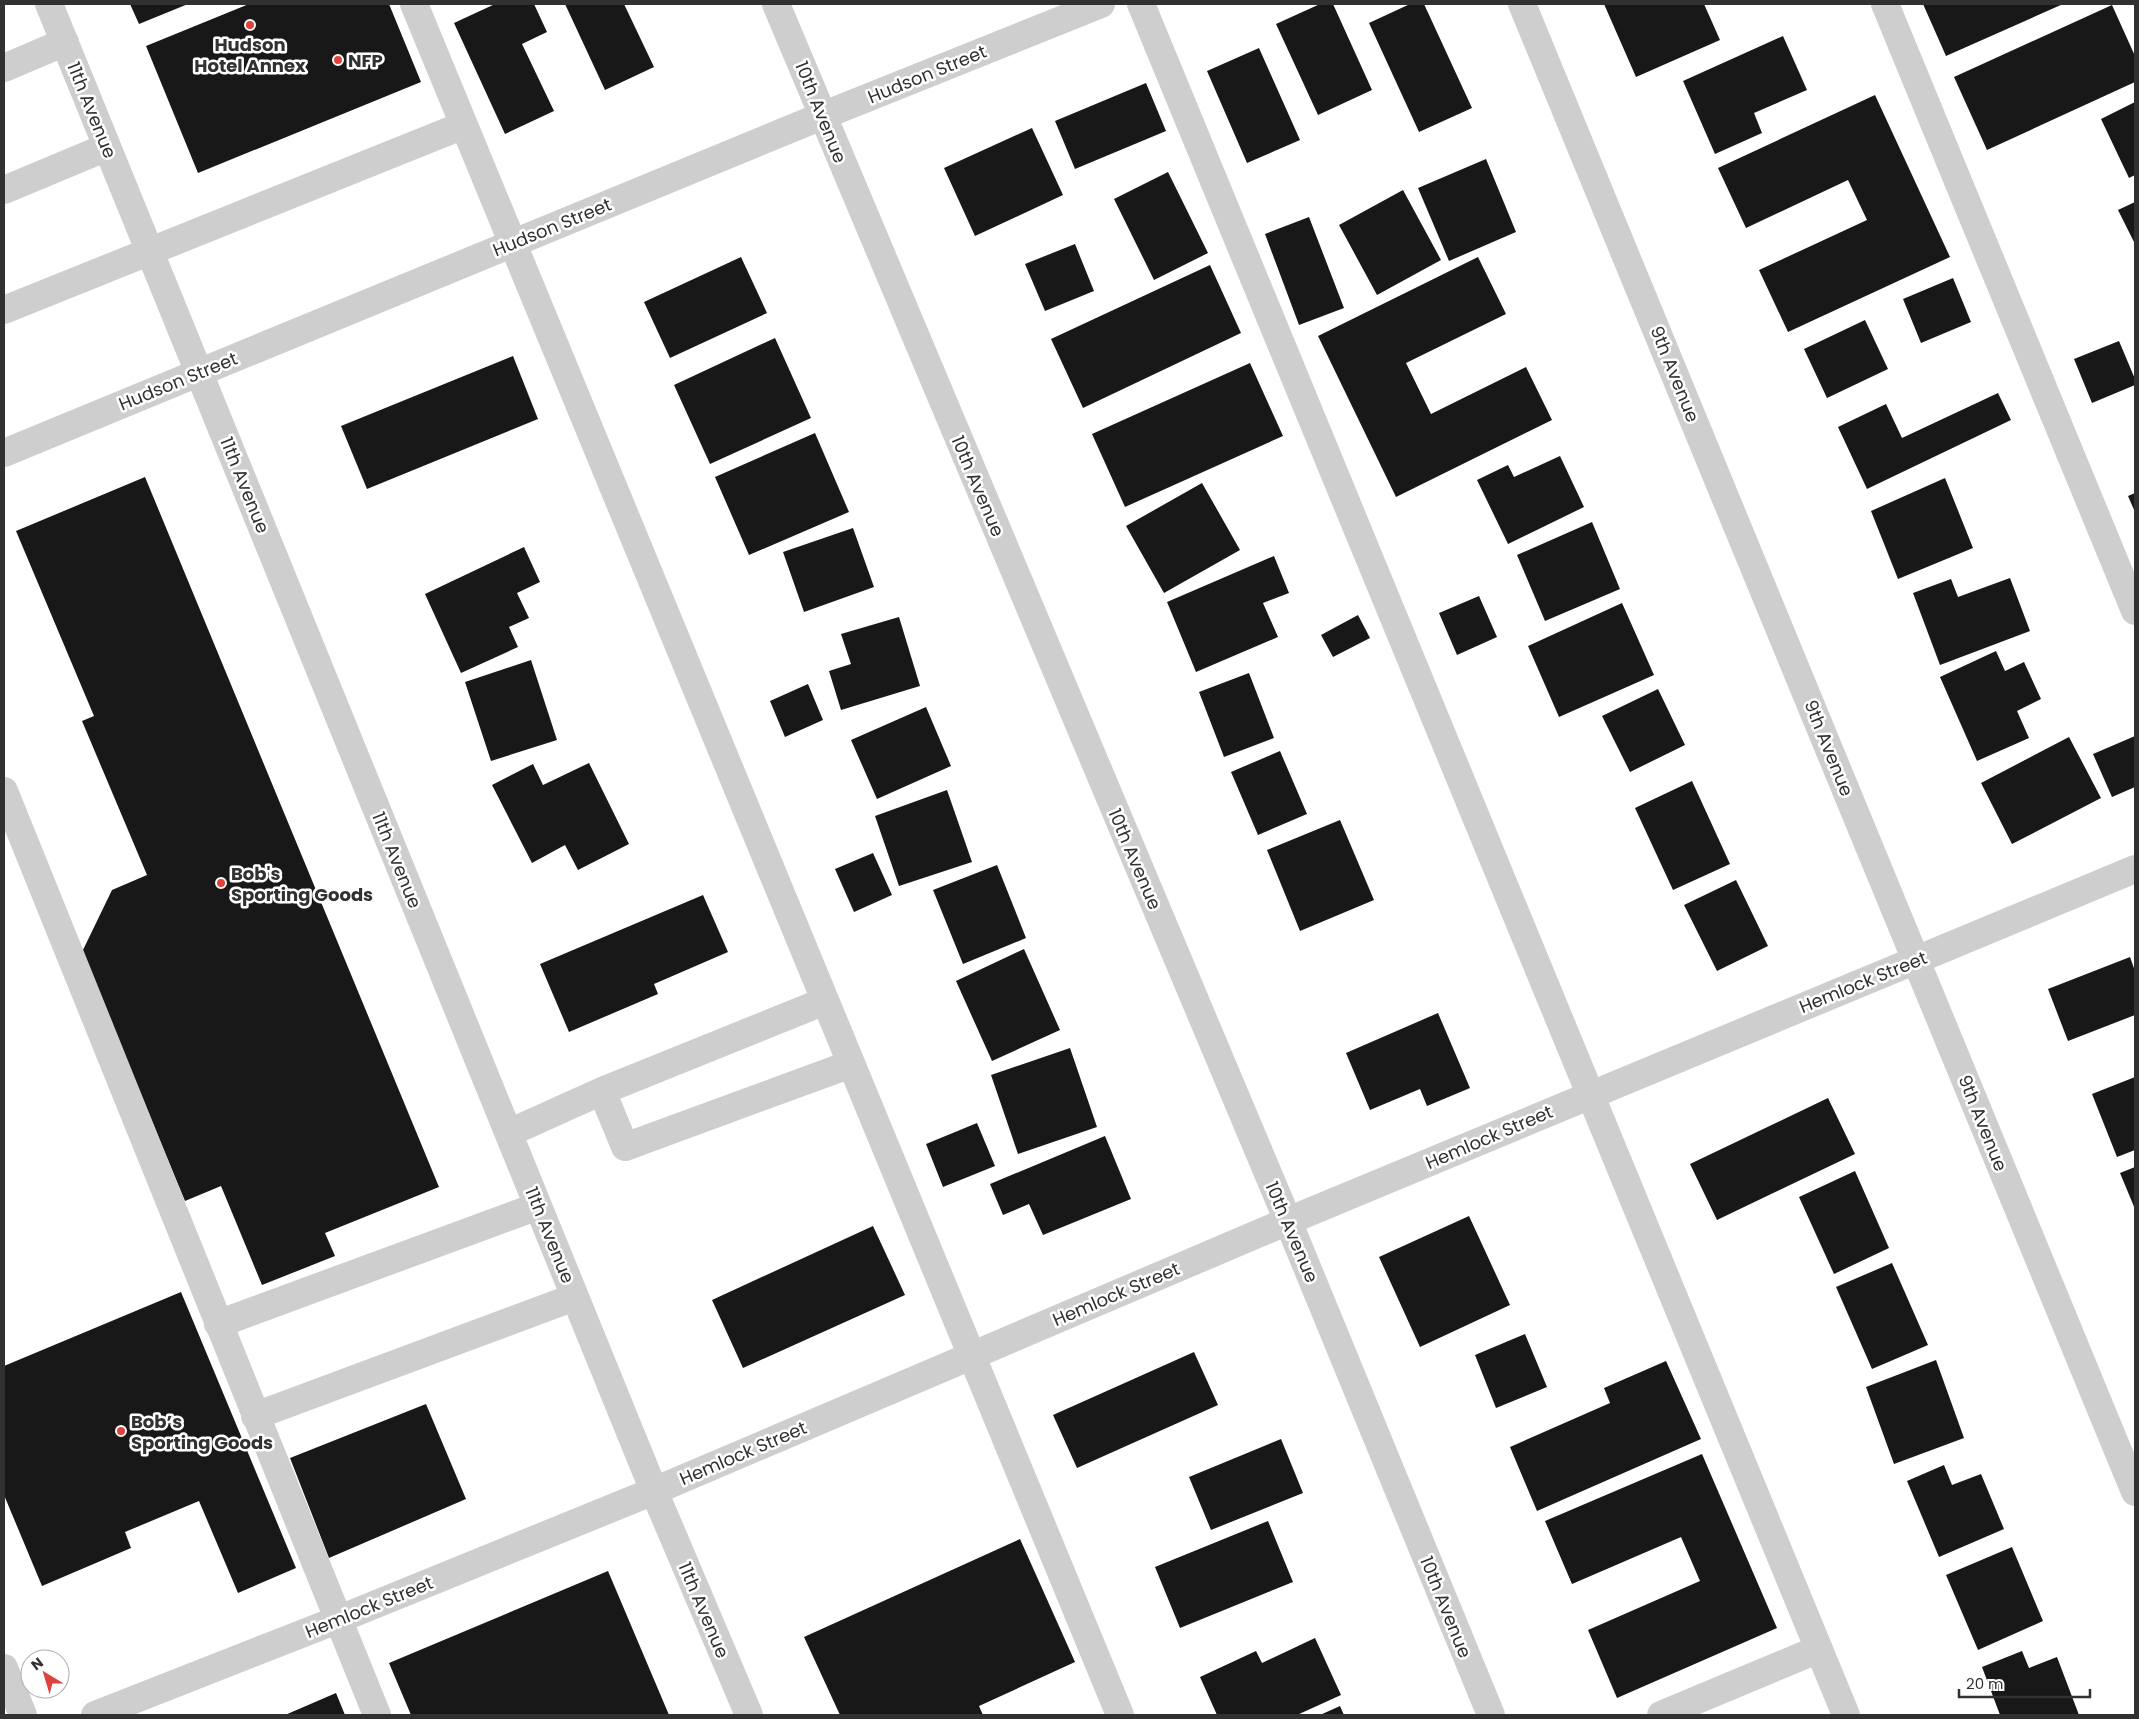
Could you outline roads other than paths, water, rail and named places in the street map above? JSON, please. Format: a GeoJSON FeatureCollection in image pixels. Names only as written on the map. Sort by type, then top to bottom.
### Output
{"type":"FeatureCollection","features":[{"type":"Feature","properties":{"kind":"street","name":"11th Avenue"},"geometry":{"type":"LineString","coordinates":[[49,4],[654,1491],[749,1715]]}},
{"type":"Feature","properties":{"kind":"street"},"geometry":{"type":"LineString","coordinates":[[414,4],[1120,1715]]}},
{"type":"Feature","properties":{"kind":"street","name":"10th Avenue"},"geometry":{"type":"LineString","coordinates":[[776,4],[1288,1221],[1491,1715]]}},
{"type":"Feature","properties":{"kind":"street","name":"Hudson Street"},"geometry":{"type":"LineString","coordinates":[[4,453],[822,116],[1101,4]]}},
{"type":"Feature","properties":{"kind":"street"},"geometry":{"type":"LineString","coordinates":[[1141,4],[1846,1715]]}},
{"type":"Feature","properties":{"kind":"street","name":"9th Avenue"},"geometry":{"type":"LineString","coordinates":[[1522,4],[2135,1492]]}},
{"type":"Feature","properties":{"kind":"street"},"geometry":{"type":"LineString","coordinates":[[1885,4],[2135,611]]}},
{"type":"Feature","properties":{"kind":"street"},"geometry":{"type":"LineString","coordinates":[[4,68],[65,42]]}},
{"type":"Feature","properties":{"kind":"street"},"geometry":{"type":"LineString","coordinates":[[4,310],[150,253],[464,125]]}},
{"type":"Feature","properties":{"kind":"street"},"geometry":{"type":"LineString","coordinates":[[4,190],[107,147]]}},
{"type":"Feature","properties":{"kind":"street"},"geometry":{"type":"LineString","coordinates":[[4,790],[337,1620],[377,1715]]}},
{"type":"Feature","properties":{"kind":"street","name":"Hemlock Street"},"geometry":{"type":"LineString","coordinates":[[95,1715],[337,1620],[654,1491],[1288,1221],[2135,869]]}},
{"type":"Feature","properties":{"kind":"street"},"geometry":{"type":"LineString","coordinates":[[508,1134],[602,1091],[825,1001]]}},
{"type":"Feature","properties":{"kind":"street"},"geometry":{"type":"LineString","coordinates":[[602,1091],[624,1147],[851,1064]]}},
{"type":"Feature","properties":{"kind":"street"},"geometry":{"type":"LineString","coordinates":[[218,1324],[538,1206]]}},
{"type":"Feature","properties":{"kind":"street"},"geometry":{"type":"LineString","coordinates":[[255,1416],[575,1297]]}},
{"type":"Feature","properties":{"kind":"street"},"geometry":{"type":"LineString","coordinates":[[1661,1715],[1819,1649]]}},
{"type":"Feature","properties":{"kind":"street"},"geometry":{"type":"LineString","coordinates":[[4,1668],[23,1715]]}},
{"type":"Feature","properties":{"kind":"place","name":"Hudson Hotel Annex"},"geometry":{"type":"Point","coordinates":[250,25]}},
{"type":"Feature","properties":{"kind":"place","name":"NFP"},"geometry":{"type":"Point","coordinates":[338,60]}},
{"type":"Feature","properties":{"kind":"place","name":"Bob's Sporting Goods"},"geometry":{"type":"Point","coordinates":[221,883]}},
{"type":"Feature","properties":{"kind":"place","name":"Bob’s Sporting Goods"},"geometry":{"type":"Point","coordinates":[121,1431]}}]}
